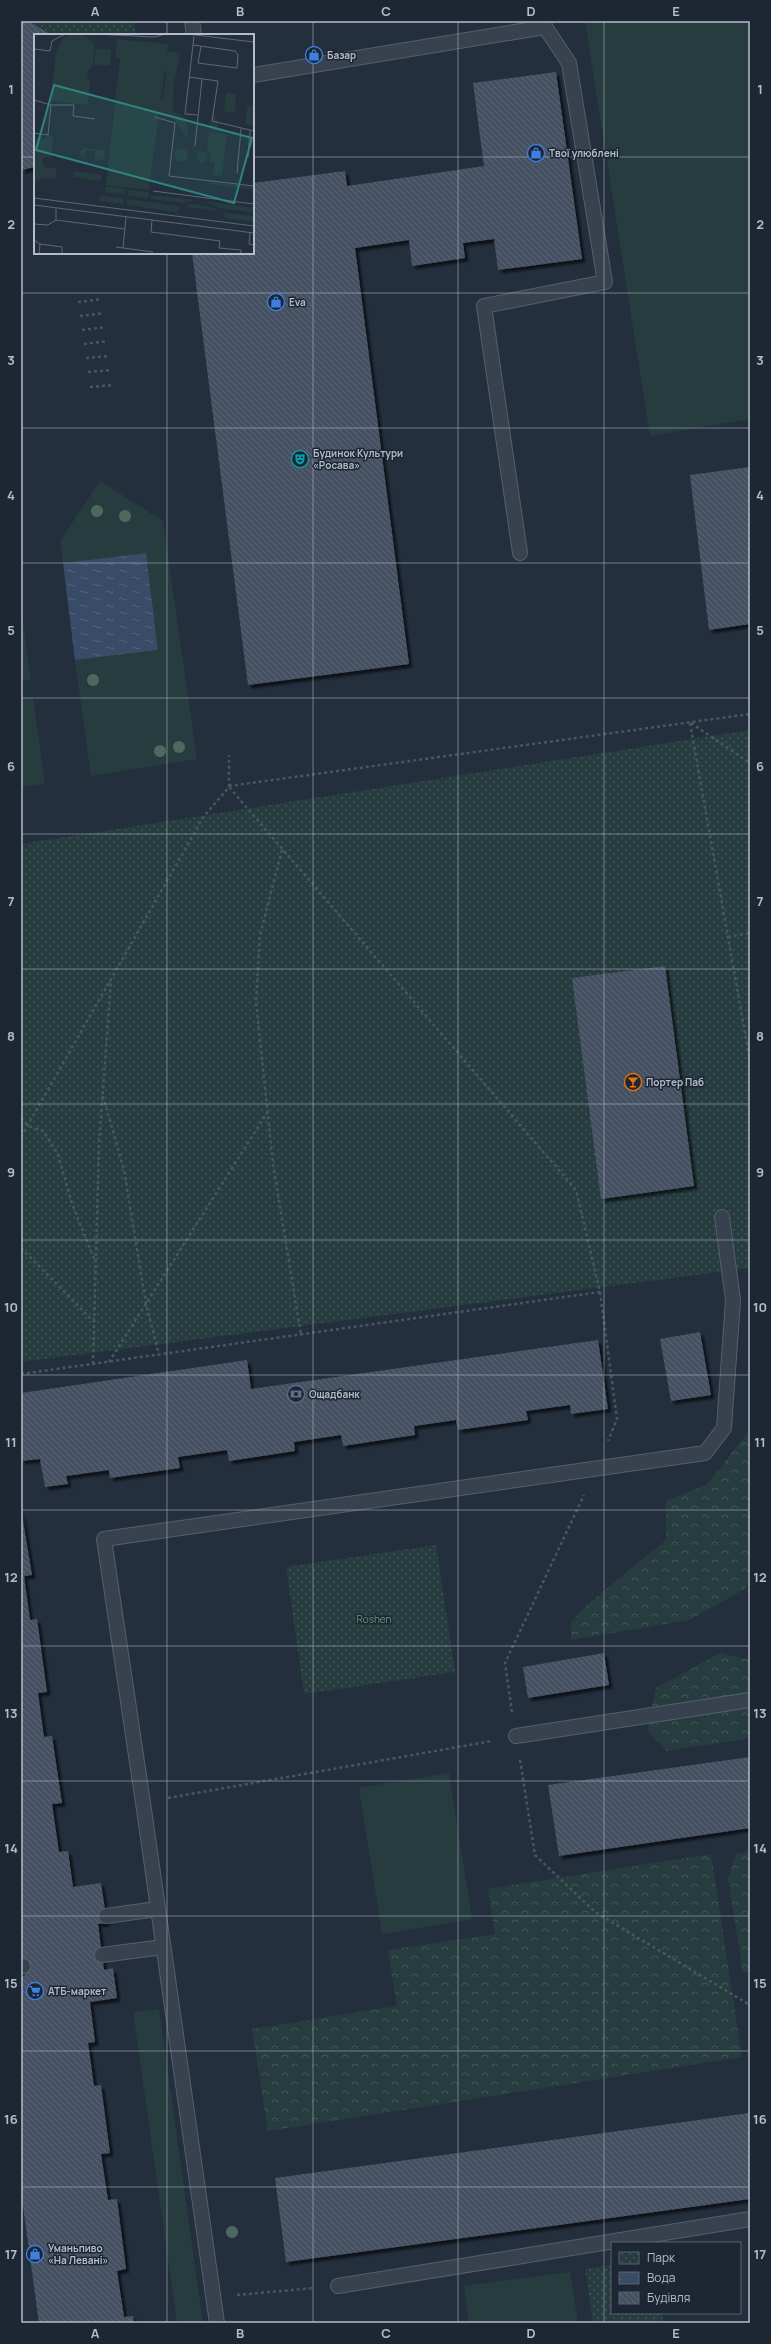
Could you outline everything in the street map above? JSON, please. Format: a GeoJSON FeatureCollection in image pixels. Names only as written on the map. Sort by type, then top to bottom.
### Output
{"type":"FeatureCollection","features":[{"type":"Feature","properties":{"kind":"lane"},"geometry":{"type":"LineString","coordinates":[[192,21],[194,34]]}},
{"type":"Feature","properties":{"kind":"lane"},"geometry":{"type":"LineString","coordinates":[[254,75],[544,24],[569,63],[605,282],[484,306],[520,553]]}},
{"type":"Feature","properties":{"kind":"lane"},"geometry":{"type":"LineString","coordinates":[[217,2323],[162,1947],[144,1802],[104,1539],[596,1470],[705,1453],[724,1428],[733,1300],[722,1217]]}},
{"type":"Feature","properties":{"kind":"lane"},"geometry":{"type":"LineString","coordinates":[[516,1736],[750,1700]]}},
{"type":"Feature","properties":{"kind":"lane"},"geometry":{"type":"LineString","coordinates":[[106,1916],[157,1909]]}},
{"type":"Feature","properties":{"kind":"lane"},"geometry":{"type":"LineString","coordinates":[[102,1955],[162,1947]]}},
{"type":"Feature","properties":{"kind":"lane"},"geometry":{"type":"LineString","coordinates":[[338,2286],[750,2219]]}},
{"type":"Feature","properties":{"kind":"path"},"geometry":{"type":"LineString","coordinates":[[78,302],[102,299]]}},
{"type":"Feature","properties":{"kind":"path"},"geometry":{"type":"LineString","coordinates":[[80,316],[104,313]]}},
{"type":"Feature","properties":{"kind":"path"},"geometry":{"type":"LineString","coordinates":[[82,330],[106,327]]}},
{"type":"Feature","properties":{"kind":"path"},"geometry":{"type":"LineString","coordinates":[[84,344],[108,342]]}},
{"type":"Feature","properties":{"kind":"path"},"geometry":{"type":"LineString","coordinates":[[86,358],[110,356]]}},
{"type":"Feature","properties":{"kind":"path"},"geometry":{"type":"LineString","coordinates":[[88,372],[112,370]]}},
{"type":"Feature","properties":{"kind":"path"},"geometry":{"type":"LineString","coordinates":[[90,387],[113,385]]}},
{"type":"Feature","properties":{"kind":"path"},"geometry":{"type":"LineString","coordinates":[[21,1138],[204,816],[229,787],[750,714]]}},
{"type":"Feature","properties":{"kind":"path"},"geometry":{"type":"LineString","coordinates":[[690,723],[750,764]]}},
{"type":"Feature","properties":{"kind":"path"},"geometry":{"type":"LineString","coordinates":[[690,723],[750,1061]]}},
{"type":"Feature","properties":{"kind":"path"},"geometry":{"type":"LineString","coordinates":[[229,755],[229,787],[576,1190],[600,1292],[617,1419],[596,1470],[505,1663],[535,1856],[595,1912],[750,2005]]}},
{"type":"Feature","properties":{"kind":"path"},"geometry":{"type":"LineString","coordinates":[[283,850],[260,935],[256,1002],[273,1164],[301,1335]]}},
{"type":"Feature","properties":{"kind":"path"},"geometry":{"type":"LineString","coordinates":[[728,937],[750,933]]}},
{"type":"Feature","properties":{"kind":"path"},"geometry":{"type":"LineString","coordinates":[[93,1364],[99,1144],[112,978]]}},
{"type":"Feature","properties":{"kind":"path"},"geometry":{"type":"LineString","coordinates":[[103,1094],[124,1170],[146,1304],[159,1355]]}},
{"type":"Feature","properties":{"kind":"path"},"geometry":{"type":"LineString","coordinates":[[109,1362],[267,1113]]}},
{"type":"Feature","properties":{"kind":"path"},"geometry":{"type":"LineString","coordinates":[[21,1118],[28,1126],[43,1131],[58,1154],[72,1204],[96,1263]]}},
{"type":"Feature","properties":{"kind":"path"},"geometry":{"type":"LineString","coordinates":[[21,1248],[94,1322]]}},
{"type":"Feature","properties":{"kind":"path"},"geometry":{"type":"LineString","coordinates":[[21,1374],[600,1292]]}},
{"type":"Feature","properties":{"kind":"path"},"geometry":{"type":"LineString","coordinates":[[144,1802],[516,1736]]}},
{"type":"Feature","properties":{"kind":"path"},"geometry":{"type":"LineString","coordinates":[[213,2297],[338,2286]]}},
{"type":"Feature","properties":{"kind":"green space"},"geometry":{"type":"Polygon","coordinates":[[[21,21],[134,21],[136,34],[34,34],[34,171],[21,173],[21,21]]]}},
{"type":"Feature","properties":{"kind":"green space"},"geometry":{"type":"Polygon","coordinates":[[[585,21],[750,21],[750,419],[650,436],[585,21]]]}},
{"type":"Feature","properties":{"kind":"green space"},"geometry":{"type":"Polygon","coordinates":[[[100,481],[163,521],[197,759],[91,776],[75,660],[158,650],[146,553],[63,563],[60,541],[100,481]]]}},
{"type":"Feature","properties":{"kind":"green space"},"geometry":{"type":"Polygon","coordinates":[[[21,609],[31,680],[21,681],[21,609]]]}},
{"type":"Feature","properties":{"kind":"green space"},"geometry":{"type":"Polygon","coordinates":[[[33,697],[45,784],[21,787],[21,699],[33,697]]]}},
{"type":"Feature","properties":{"kind":"green space"},"geometry":{"type":"Polygon","coordinates":[[[750,730],[750,1268],[21,1362],[21,844],[750,730]]]}},
{"type":"Feature","properties":{"kind":"green space"},"geometry":{"type":"Polygon","coordinates":[[[750,1430],[750,1576],[745,1589],[689,1620],[571,1640],[571,1622],[587,1605],[666,1540],[666,1501],[706,1485],[750,1430]]]}},
{"type":"Feature","properties":{"kind":"green space","name":"Roshen"},"geometry":{"type":"Polygon","coordinates":[[[436,1545],[455,1672],[304,1694],[286,1567],[436,1545]]]}},
{"type":"Feature","properties":{"kind":"green space"},"geometry":{"type":"Polygon","coordinates":[[[720,1653],[750,1660],[750,1738],[667,1751],[647,1730],[656,1688],[720,1653]]]}},
{"type":"Feature","properties":{"kind":"green space"},"geometry":{"type":"Polygon","coordinates":[[[449,1773],[472,1919],[382,1934],[359,1788],[449,1773]]]}},
{"type":"Feature","properties":{"kind":"green space"},"geometry":{"type":"Polygon","coordinates":[[[750,1851],[750,1972],[743,1972],[728,1879],[736,1854],[750,1851]]]}},
{"type":"Feature","properties":{"kind":"green space"},"geometry":{"type":"Polygon","coordinates":[[[711,1854],[742,2057],[268,2131],[252,2029],[397,2006],[388,1950],[495,1934],[488,1889],[711,1854]]]}},
{"type":"Feature","properties":{"kind":"green space"},"geometry":{"type":"Polygon","coordinates":[[[159,2009],[203,2323],[177,2323],[133,2012],[159,2009]]]}},
{"type":"Feature","properties":{"kind":"green space"},"geometry":{"type":"Polygon","coordinates":[[[611,2265],[611,2314],[662,2314],[663,2323],[593,2323],[585,2269],[611,2265]]]}},
{"type":"Feature","properties":{"kind":"green space"},"geometry":{"type":"Polygon","coordinates":[[[570,2272],[578,2323],[469,2323],[464,2286],[570,2272]]]}},
{"type":"Feature","properties":{"kind":"water"},"geometry":{"type":"Polygon","coordinates":[[[146,553],[158,650],[75,660],[63,563],[146,553]]]}},
{"type":"Feature","properties":{"kind":"building"},"geometry":{"type":"Polygon","coordinates":[[[21,21],[29,21],[49,34],[34,34],[34,167],[21,170],[21,21]]]}},
{"type":"Feature","properties":{"kind":"building","name":"Будинок Культури «Росава»"},"geometry":{"type":"Polygon","coordinates":[[[556,72],[582,259],[498,270],[494,239],[463,243],[465,258],[412,266],[409,240],[355,248],[409,664],[248,685],[192,254],[254,254],[254,183],[345,171],[347,186],[484,166],[473,83],[556,72]]]}},
{"type":"Feature","properties":{"kind":"building"},"geometry":{"type":"Polygon","coordinates":[[[750,467],[750,624],[709,630],[690,475],[750,467]]]}},
{"type":"Feature","properties":{"kind":"building","name":"Портер Паб"},"geometry":{"type":"Polygon","coordinates":[[[665,966],[694,1186],[601,1199],[572,978],[665,966]]]}},
{"type":"Feature","properties":{"kind":"building"},"geometry":{"type":"Polygon","coordinates":[[[700,1332],[711,1395],[671,1401],[660,1339],[700,1332]]]}},
{"type":"Feature","properties":{"kind":"building"},"geometry":{"type":"Polygon","coordinates":[[[598,1340],[608,1409],[571,1414],[570,1405],[526,1411],[528,1420],[458,1430],[456,1420],[414,1426],[415,1435],[343,1446],[341,1435],[294,1442],[295,1451],[229,1461],[227,1450],[178,1457],[180,1468],[110,1478],[109,1470],[66,1476],[68,1484],[45,1487],[40,1459],[21,1461],[21,1393],[247,1360],[251,1389],[598,1340]]]}},
{"type":"Feature","properties":{"kind":"building"},"geometry":{"type":"Polygon","coordinates":[[[21,1509],[32,1575],[24,1576],[30,1620],[37,1619],[47,1692],[38,1693],[44,1737],[52,1736],[62,1803],[52,1804],[59,1852],[68,1851],[73,1887],[101,1883],[107,1923],[98,1924],[104,1970],[113,1968],[117,1998],[90,2002],[95,2042],[88,2043],[94,2086],[101,2085],[110,2153],[101,2154],[108,2200],[117,2199],[126,2269],[117,2271],[124,2317],[133,2316],[134,2323],[39,2323],[21,2191],[21,1976],[25,1976],[21,1951],[21,1509]]]}},
{"type":"Feature","properties":{"kind":"building"},"geometry":{"type":"Polygon","coordinates":[[[604,1653],[609,1685],[528,1698],[523,1667],[604,1653]]]}},
{"type":"Feature","properties":{"kind":"building"},"geometry":{"type":"Polygon","coordinates":[[[750,1757],[750,1828],[559,1856],[548,1785],[750,1757]]]}},
{"type":"Feature","properties":{"kind":"building"},"geometry":{"type":"Polygon","coordinates":[[[749,2113],[750,2199],[286,2262],[275,2178],[749,2113]]]}},
{"type":"Feature","properties":{"kind":"place","name":"Базар"},"geometry":{"type":"Point","coordinates":[314,55]}},
{"type":"Feature","properties":{"kind":"place","name":"Твої улюблені"},"geometry":{"type":"Point","coordinates":[536,153]}},
{"type":"Feature","properties":{"kind":"place","name":"Eva"},"geometry":{"type":"Point","coordinates":[276,302]}},
{"type":"Feature","properties":{"kind":"place","name":"Будинок Культури «Росава»"},"geometry":{"type":"Point","coordinates":[300,459]}},
{"type":"Feature","properties":{"kind":"place","name":"Портер Паб"},"geometry":{"type":"Point","coordinates":[633,1082]}},
{"type":"Feature","properties":{"kind":"place","name":"Ощадбанк"},"geometry":{"type":"Point","coordinates":[296,1394]}},
{"type":"Feature","properties":{"kind":"place","name":"АТБ-маркет"},"geometry":{"type":"Point","coordinates":[35,1991]}},
{"type":"Feature","properties":{"kind":"place","name":"Уманьпиво «На Левані»"},"geometry":{"type":"Point","coordinates":[35,2254]}}]}
